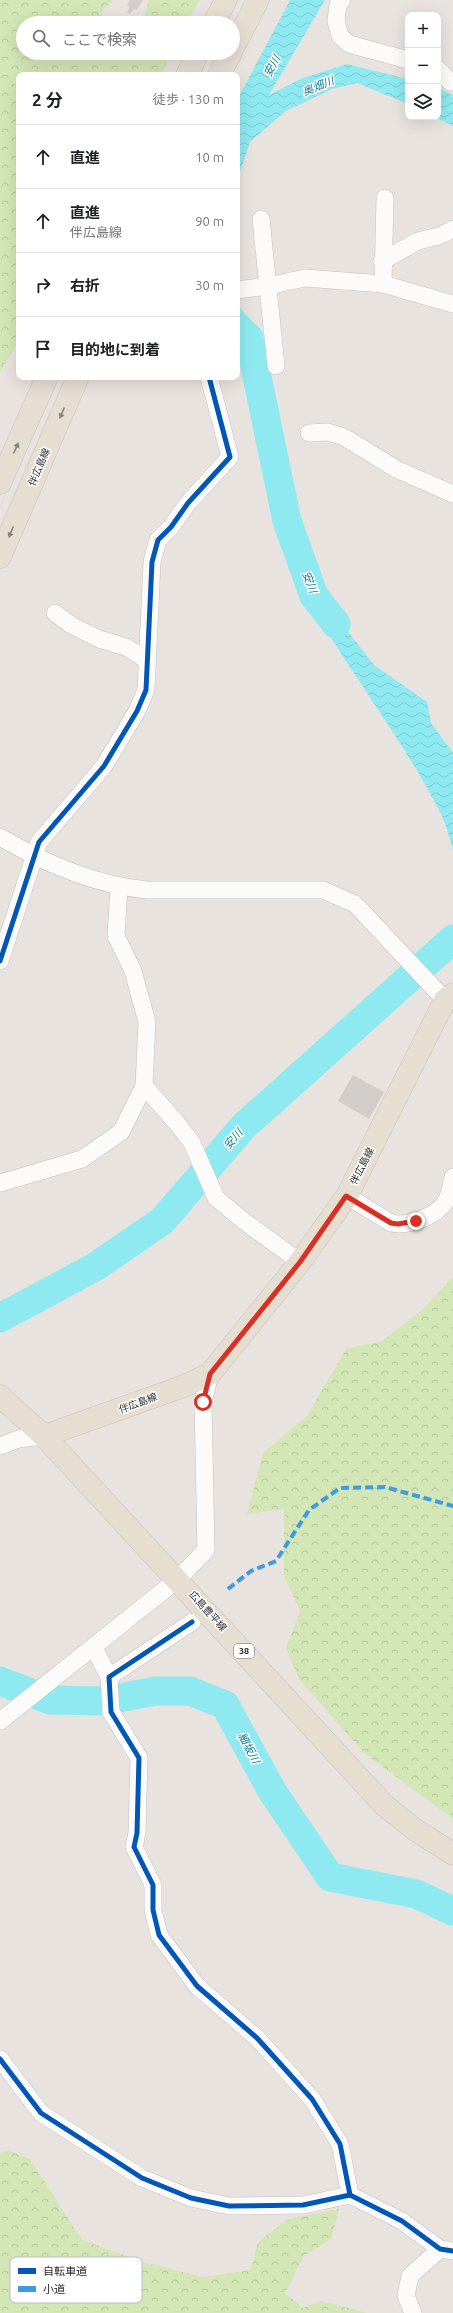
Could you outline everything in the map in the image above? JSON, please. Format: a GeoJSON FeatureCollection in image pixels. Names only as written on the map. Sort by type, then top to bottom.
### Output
{"type":"FeatureCollection","features":[{"type":"Feature","properties":{"kind":"main road"},"geometry":{"type":"LineString","coordinates":[[218,16],[226,0]]}},
{"type":"Feature","properties":{"kind":"main road"},"geometry":{"type":"LineString","coordinates":[[240,35],[258,0]]}},
{"type":"Feature","properties":{"kind":"main road"},"geometry":{"type":"LineString","coordinates":[[188,72],[194,60]]}},
{"type":"Feature","properties":{"kind":"main road"},"geometry":{"type":"LineString","coordinates":[[221,72],[227,60]]}},
{"type":"Feature","properties":{"kind":"main road"},"geometry":{"type":"LineString","coordinates":[[0,484],[46,380]]}},
{"type":"Feature","properties":{"kind":"main road","name":"伴広島線"},"geometry":{"type":"LineString","coordinates":[[0,557],[77,380]]}},
{"type":"Feature","properties":{"kind":"main road","name":"伴広島線"},"geometry":{"type":"LineString","coordinates":[[44,1436],[184,1386],[210,1374],[300,1262],[346,1196],[445,995]]}},
{"type":"Feature","properties":{"kind":"main road","name":"広島豊平線"},"geometry":{"type":"LineString","coordinates":[[0,1396],[44,1436],[178,1579],[385,1806],[414,1829],[453,1854]]}},
{"type":"Feature","properties":{"kind":"street"},"geometry":{"type":"LineString","coordinates":[[342,0],[338,5],[336,21],[340,36],[349,44],[405,59]]}},
{"type":"Feature","properties":{"kind":"street"},"geometry":{"type":"LineString","coordinates":[[441,72],[450,82]]}},
{"type":"Feature","properties":{"kind":"street"},"geometry":{"type":"LineString","coordinates":[[383,284],[382,261],[385,198]]}},
{"type":"Feature","properties":{"kind":"street"},"geometry":{"type":"LineString","coordinates":[[261,219],[264,287],[276,366]]}},
{"type":"Feature","properties":{"kind":"street"},"geometry":{"type":"LineString","coordinates":[[382,261],[418,241],[439,236],[453,228]]}},
{"type":"Feature","properties":{"kind":"street"},"geometry":{"type":"LineString","coordinates":[[240,290],[264,287],[305,278],[383,284],[453,304]]}},
{"type":"Feature","properties":{"kind":"street"},"geometry":{"type":"LineString","coordinates":[[0,960],[33,856],[39,842],[104,766],[137,711],[146,690],[152,562],[158,540],[171,527],[188,503],[230,457],[210,380]]}},
{"type":"Feature","properties":{"kind":"street"},"geometry":{"type":"LineString","coordinates":[[308,433],[328,432],[344,437],[396,469],[453,494]]}},
{"type":"Feature","properties":{"kind":"street"},"geometry":{"type":"LineString","coordinates":[[55,613],[71,625],[99,639],[126,646],[147,660]]}},
{"type":"Feature","properties":{"kind":"street"},"geometry":{"type":"LineString","coordinates":[[0,837],[33,856],[119,887],[147,890],[323,890],[355,904],[445,995]]}},
{"type":"Feature","properties":{"kind":"street"},"geometry":{"type":"LineString","coordinates":[[0,1183],[82,1159],[121,1132],[144,1086],[147,1022],[133,970],[116,936],[119,887]]}},
{"type":"Feature","properties":{"kind":"street"},"geometry":{"type":"LineString","coordinates":[[144,1086],[192,1142],[216,1198],[300,1262]]}},
{"type":"Feature","properties":{"kind":"street"},"geometry":{"type":"LineString","coordinates":[[346,1196],[391,1223],[398,1224],[416,1221],[441,1209],[447,1200],[453,1177]]}},
{"type":"Feature","properties":{"kind":"street"},"geometry":{"type":"LineString","coordinates":[[0,1721],[94,1648],[178,1579],[206,1550],[203,1402],[210,1374]]}},
{"type":"Feature","properties":{"kind":"street"},"geometry":{"type":"LineString","coordinates":[[0,1446],[18,1439],[44,1436]]}},
{"type":"Feature","properties":{"kind":"street"},"geometry":{"type":"LineString","coordinates":[[109,1682],[192,1622]]}},
{"type":"Feature","properties":{"kind":"street"},"geometry":{"type":"LineString","coordinates":[[94,1648],[109,1682],[111,1712],[138,1758],[137,1833],[134,1847],[153,1885],[153,1910],[158,1935],[197,1986],[258,2038],[312,2099],[340,2144],[350,2195]]}},
{"type":"Feature","properties":{"kind":"street"},"geometry":{"type":"LineString","coordinates":[[0,2059],[41,2113],[142,2178],[191,2198],[229,2206],[303,2205],[350,2195],[402,2220],[446,2250],[410,2276],[406,2296],[413,2313]]}},
{"type":"Feature","properties":{"kind":"green space"},"geometry":{"type":"Polygon","coordinates":[[[0,0],[113,0],[100,13],[104,16],[16,16],[16,60],[168,60],[162,72],[16,72],[16,346],[0,372],[0,0]]]}},
{"type":"Feature","properties":{"kind":"green space"},"geometry":{"type":"Polygon","coordinates":[[[149,0],[199,0],[191,16],[145,16],[149,0]]]}},
{"type":"Feature","properties":{"kind":"green space"},"geometry":{"type":"Polygon","coordinates":[[[453,1277],[453,1819],[364,1753],[299,1679],[286,1648],[300,1611],[284,1576],[284,1509],[247,1514],[263,1453],[307,1416],[346,1349],[382,1341],[422,1310],[453,1277]]]}},
{"type":"Feature","properties":{"kind":"green space"},"geometry":{"type":"Polygon","coordinates":[[[6,2150],[30,2159],[82,2240],[130,2257],[10,2257],[10,2303],[142,2303],[142,2261],[203,2277],[251,2270],[258,2242],[288,2219],[339,2209],[331,2239],[304,2256],[285,2293],[303,2308],[321,2301],[367,2313],[0,2313],[0,2153],[6,2150]]]}},
{"type":"Feature","properties":{"kind":"water","name":"奥畑川"},"geometry":{"type":"Polygon","coordinates":[[[290,0],[325,0],[269,95],[303,78],[347,64],[405,78],[405,103],[357,83],[332,89],[286,111],[250,142],[240,172],[240,94],[290,0]]]}},
{"type":"Feature","properties":{"kind":"water"},"geometry":{"type":"Polygon","coordinates":[[[441,89],[453,95],[453,126],[441,120],[441,89]]]}},
{"type":"Feature","properties":{"kind":"water"},"geometry":{"type":"Polygon","coordinates":[[[240,307],[254,328],[240,340],[240,307]]]}},
{"type":"Feature","properties":{"kind":"water"},"geometry":{"type":"Polygon","coordinates":[[[320,588],[336,616],[374,665],[427,702],[431,723],[453,753],[453,849],[446,825],[425,784],[305,595],[320,588]]]}},
{"type":"Feature","properties":{"kind":"building"},"geometry":{"type":"Polygon","coordinates":[[[130,0],[143,0],[136,10],[134,9],[130,14],[127,12],[130,7],[127,5],[130,0]]]}},
{"type":"Feature","properties":{"kind":"building"},"geometry":{"type":"Polygon","coordinates":[[[353,1075],[384,1092],[369,1119],[338,1101],[353,1075]]]}},
{"type":"Feature","properties":{"kind":"waterway","name":"安川"},"geometry":{"type":"LineString","coordinates":[[240,329],[249,338],[287,521],[314,596],[336,624]]}},
{"type":"Feature","properties":{"kind":"waterway","name":"安川"},"geometry":{"type":"LineString","coordinates":[[0,1318],[95,1267],[162,1221],[244,1126],[453,939]]}},
{"type":"Feature","properties":{"kind":"waterway","name":"細坂川"},"geometry":{"type":"LineString","coordinates":[[0,1681],[50,1700],[104,1701],[155,1691],[190,1691],[225,1705],[272,1791],[330,1877],[416,1894],[453,1911]]}},
{"type":"Feature","properties":{"kind":"tram line"},"geometry":{"type":"LineString","coordinates":[[228,16],[236,0]]}},
{"type":"Feature","properties":{"kind":"tram line"},"geometry":{"type":"LineString","coordinates":[[237,16],[245,0]]}},
{"type":"Feature","properties":{"kind":"tram line"},"geometry":{"type":"LineString","coordinates":[[200,72],[206,60]]}},
{"type":"Feature","properties":{"kind":"tram line"},"geometry":{"type":"LineString","coordinates":[[208,72],[214,60]]}},
{"type":"Feature","properties":{"kind":"tram line"},"geometry":{"type":"LineString","coordinates":[[0,507],[56,380]]}},
{"type":"Feature","properties":{"kind":"tram line"},"geometry":{"type":"LineString","coordinates":[[0,526],[64,380]]}},
{"type":"Feature","properties":{"kind":"marked path"},"geometry":{"type":"LineString","coordinates":[[228,1589],[251,1571],[276,1561],[309,1510],[340,1488],[385,1487],[453,1506]]}},
{"type":"Feature","properties":{"kind":"cycle path"},"geometry":{"type":"LineString","coordinates":[[0,961],[39,842],[104,766],[137,711],[146,690],[152,562],[158,540],[171,527],[188,503],[230,457],[210,380]]}},
{"type":"Feature","properties":{"kind":"cycle path"},"geometry":{"type":"LineString","coordinates":[[192,1622],[109,1677],[111,1712],[139,1758],[137,1833],[134,1847],[153,1885],[153,1910],[159,1935],[197,1986],[257,2038],[312,2099],[340,2144],[350,2195]]}},
{"type":"Feature","properties":{"kind":"cycle path"},"geometry":{"type":"LineString","coordinates":[[0,2059],[41,2113],[142,2178],[191,2198],[229,2206],[303,2205],[350,2195],[402,2221],[440,2249],[453,2251]]}},
{"type":"Feature","properties":{"kind":"route"},"geometry":{"type":"LineString","coordinates":[[203,1402],[210,1374],[300,1262],[346,1196],[391,1223],[398,1224],[416,1221]]}}]}
